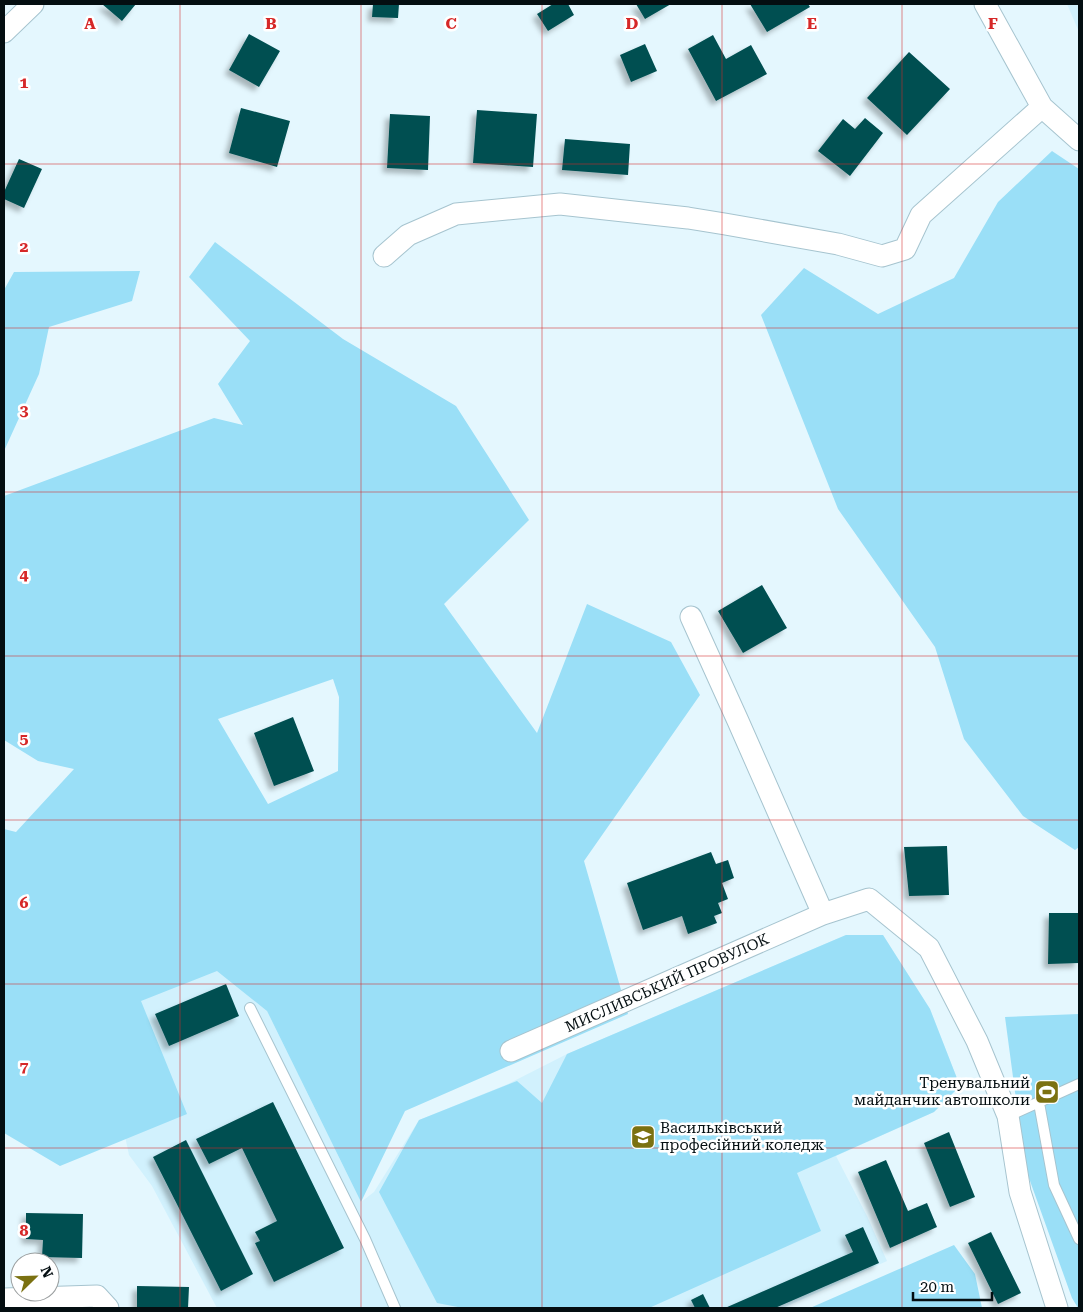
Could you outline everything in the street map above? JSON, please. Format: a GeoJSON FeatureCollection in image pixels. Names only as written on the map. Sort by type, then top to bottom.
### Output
{"type":"FeatureCollection","features":[{"type":"Feature","properties":{"kind":"street"},"geometry":{"type":"LineString","coordinates":[[4,32],[33,4]]}},
{"type":"Feature","properties":{"kind":"street"},"geometry":{"type":"LineString","coordinates":[[985,4],[1042,107],[1079,140]]}},
{"type":"Feature","properties":{"kind":"street"},"geometry":{"type":"LineString","coordinates":[[384,256],[408,235],[456,214],[560,204],[688,218],[838,244],[882,256],[905,249],[921,215],[1042,107]]}},
{"type":"Feature","properties":{"kind":"street"},"geometry":{"type":"LineString","coordinates":[[691,617],[823,914]]}},
{"type":"Feature","properties":{"kind":"street","name":"МИСЛИВСЬКИЙ ПРОВУЛОК"},"geometry":{"type":"LineString","coordinates":[[511,1051],[823,914],[870,900],[929,948],[977,1041],[1008,1116],[1020,1192],[1057,1308]]}},
{"type":"Feature","properties":{"kind":"street"},"geometry":{"type":"LineString","coordinates":[[4,1299],[98,1296],[108,1308]]}},
{"type":"Feature","properties":{"kind":"lane"},"geometry":{"type":"LineString","coordinates":[[250,1008],[366,1239],[395,1308]]}},
{"type":"Feature","properties":{"kind":"lane"},"geometry":{"type":"LineString","coordinates":[[1008,1116],[1079,1084]]}},
{"type":"Feature","properties":{"kind":"lane"},"geometry":{"type":"LineString","coordinates":[[1039,1102],[1054,1185],[1079,1239]]}},
{"type":"Feature","properties":{"kind":"shaded area"},"geometry":{"type":"Polygon","coordinates":[[[1067,4],[1079,4],[1079,32],[1067,4]]]}},
{"type":"Feature","properties":{"kind":"shaded area"},"geometry":{"type":"Polygon","coordinates":[[[1052,151],[1079,169],[1079,847],[1075,850],[1023,816],[964,739],[935,647],[838,509],[761,315],[804,268],[878,314],[954,278],[998,202],[1052,151]]]}},
{"type":"Feature","properties":{"kind":"shaded area"},"geometry":{"type":"Polygon","coordinates":[[[215,242],[343,339],[456,406],[529,520],[444,604],[537,733],[587,604],[671,642],[700,695],[584,861],[628,1014],[405,1111],[361,1202],[267,1011],[217,971],[141,1001],[187,1114],[60,1166],[4,1133],[4,829],[16,832],[74,769],[38,761],[4,740],[4,496],[214,418],[243,425],[218,384],[250,341],[189,277],[215,242]],[[333,679],[218,719],[268,804],[338,771],[339,697],[333,679]]]}},
{"type":"Feature","properties":{"kind":"shaded area"},"geometry":{"type":"Polygon","coordinates":[[[140,271],[132,301],[49,327],[39,374],[4,451],[4,290],[14,272],[140,271]]]}},
{"type":"Feature","properties":{"kind":"shaded area","name":"Васильківський професійний коледж"},"geometry":{"type":"Polygon","coordinates":[[[846,935],[883,935],[930,1009],[960,1086],[934,1112],[836,1156],[867,1216],[887,1261],[783,1308],[217,1308],[152,1186],[129,1155],[110,1065],[121,988],[236,945],[361,1202],[374,1192],[419,1120],[508,1084],[567,1054],[846,935]]]}},
{"type":"Feature","properties":{"kind":"shaded area","name":"Васильківський професійний коледж"},"geometry":{"type":"Polygon","coordinates":[[[846,935],[883,935],[930,1009],[960,1086],[934,1112],[797,1173],[821,1231],[649,1308],[463,1308],[437,1303],[379,1192],[419,1120],[517,1081],[542,1103],[567,1054],[846,935]]]}},
{"type":"Feature","properties":{"kind":"shaded area","name":"Тренувальний майданчик автошколи"},"geometry":{"type":"Polygon","coordinates":[[[1079,1014],[1078,1308],[1072,1298],[1025,1167],[1005,1017],[1079,1014]]]}},
{"type":"Feature","properties":{"kind":"shaded area"},"geometry":{"type":"Polygon","coordinates":[[[954,1245],[975,1274],[982,1308],[810,1308],[954,1245]]]}},
{"type":"Feature","properties":{"kind":"building"},"geometry":{"type":"Polygon","coordinates":[[[102,4],[136,4],[122,21],[102,4]]]}},
{"type":"Feature","properties":{"kind":"building"},"geometry":{"type":"Polygon","coordinates":[[[373,4],[399,4],[398,18],[372,17],[373,4]]]}},
{"type":"Feature","properties":{"kind":"building"},"geometry":{"type":"Polygon","coordinates":[[[553,4],[568,4],[574,15],[548,31],[537,14],[553,4]]]}},
{"type":"Feature","properties":{"kind":"building"},"geometry":{"type":"Polygon","coordinates":[[[636,4],[671,4],[645,19],[636,4]]]}},
{"type":"Feature","properties":{"kind":"building"},"geometry":{"type":"Polygon","coordinates":[[[750,4],[808,4],[810,7],[767,32],[750,4]]]}},
{"type":"Feature","properties":{"kind":"building"},"geometry":{"type":"Polygon","coordinates":[[[249,34],[280,51],[259,87],[229,70],[249,34]]]}},
{"type":"Feature","properties":{"kind":"building"},"geometry":{"type":"Polygon","coordinates":[[[713,35],[726,59],[751,45],[767,74],[716,101],[688,49],[713,35]]]}},
{"type":"Feature","properties":{"kind":"building"},"geometry":{"type":"Polygon","coordinates":[[[645,44],[657,71],[631,82],[620,55],[645,44]]]}},
{"type":"Feature","properties":{"kind":"building"},"geometry":{"type":"Polygon","coordinates":[[[909,52],[950,89],[907,135],[867,98],[909,52]]]}},
{"type":"Feature","properties":{"kind":"building"},"geometry":{"type":"Polygon","coordinates":[[[241,108],[290,121],[277,167],[229,153],[241,108]]]}},
{"type":"Feature","properties":{"kind":"building"},"geometry":{"type":"Polygon","coordinates":[[[477,110],[537,114],[533,167],[473,163],[477,110]]]}},
{"type":"Feature","properties":{"kind":"building"},"geometry":{"type":"Polygon","coordinates":[[[390,114],[430,116],[428,170],[387,168],[390,114]]]}},
{"type":"Feature","properties":{"kind":"building"},"geometry":{"type":"Polygon","coordinates":[[[865,118],[883,133],[850,176],[818,151],[843,119],[855,129],[865,118]]]}},
{"type":"Feature","properties":{"kind":"building"},"geometry":{"type":"Polygon","coordinates":[[[565,139],[630,144],[628,175],[562,170],[565,139]]]}},
{"type":"Feature","properties":{"kind":"building"},"geometry":{"type":"Polygon","coordinates":[[[19,159],[42,169],[24,208],[4,199],[4,192],[19,159]]]}},
{"type":"Feature","properties":{"kind":"building"},"geometry":{"type":"Polygon","coordinates":[[[762,585],[787,628],[743,653],[718,611],[762,585]]]}},
{"type":"Feature","properties":{"kind":"building"},"geometry":{"type":"Polygon","coordinates":[[[293,717],[314,771],[274,786],[254,733],[293,717]]]}},
{"type":"Feature","properties":{"kind":"building"},"geometry":{"type":"Polygon","coordinates":[[[947,846],[949,895],[909,896],[904,847],[947,846]]]}},
{"type":"Feature","properties":{"kind":"building"},"geometry":{"type":"Polygon","coordinates":[[[711,852],[716,864],[728,860],[734,878],[722,883],[728,899],[718,903],[722,913],[714,916],[717,923],[688,934],[682,916],[643,930],[627,883],[711,852]]]}},
{"type":"Feature","properties":{"kind":"building"},"geometry":{"type":"Polygon","coordinates":[[[1049,913],[1079,913],[1079,963],[1048,964],[1049,913]]]}},
{"type":"Feature","properties":{"kind":"building"},"geometry":{"type":"Polygon","coordinates":[[[226,984],[239,1016],[169,1046],[155,1014],[226,984]]]}},
{"type":"Feature","properties":{"kind":"building"},"geometry":{"type":"Polygon","coordinates":[[[273,1102],[344,1248],[274,1282],[255,1243],[260,1241],[255,1232],[277,1221],[242,1148],[209,1164],[196,1139],[273,1102]]]}},
{"type":"Feature","properties":{"kind":"building"},"geometry":{"type":"Polygon","coordinates":[[[949,1132],[975,1197],[950,1207],[924,1143],[949,1132]]]}},
{"type":"Feature","properties":{"kind":"building"},"geometry":{"type":"Polygon","coordinates":[[[186,1140],[253,1274],[221,1291],[153,1157],[186,1140]]]}},
{"type":"Feature","properties":{"kind":"building"},"geometry":{"type":"Polygon","coordinates":[[[886,1160],[908,1211],[927,1203],[937,1227],[890,1248],[858,1172],[886,1160]]]}},
{"type":"Feature","properties":{"kind":"building"},"geometry":{"type":"Polygon","coordinates":[[[26,1213],[83,1214],[82,1258],[60,1257],[60,1252],[42,1252],[43,1240],[26,1239],[26,1213]]]}},
{"type":"Feature","properties":{"kind":"building"},"geometry":{"type":"Polygon","coordinates":[[[863,1227],[879,1263],[775,1308],[725,1308],[853,1252],[845,1235],[863,1227]]]}},
{"type":"Feature","properties":{"kind":"building"},"geometry":{"type":"Polygon","coordinates":[[[991,1232],[1021,1293],[998,1304],[968,1243],[991,1232]]]}},
{"type":"Feature","properties":{"kind":"building"},"geometry":{"type":"Polygon","coordinates":[[[137,1286],[189,1287],[188,1308],[137,1308],[137,1286]]]}},
{"type":"Feature","properties":{"kind":"building"},"geometry":{"type":"Polygon","coordinates":[[[703,1294],[710,1308],[695,1308],[691,1300],[703,1294]]]}},
{"type":"Feature","properties":{"kind":"place","name":"Тренувальний майданчик автошколи"},"geometry":{"type":"Point","coordinates":[1047,1092]}},
{"type":"Feature","properties":{"kind":"place","name":"Васильківський професійний коледж"},"geometry":{"type":"Point","coordinates":[643,1137]}}]}
